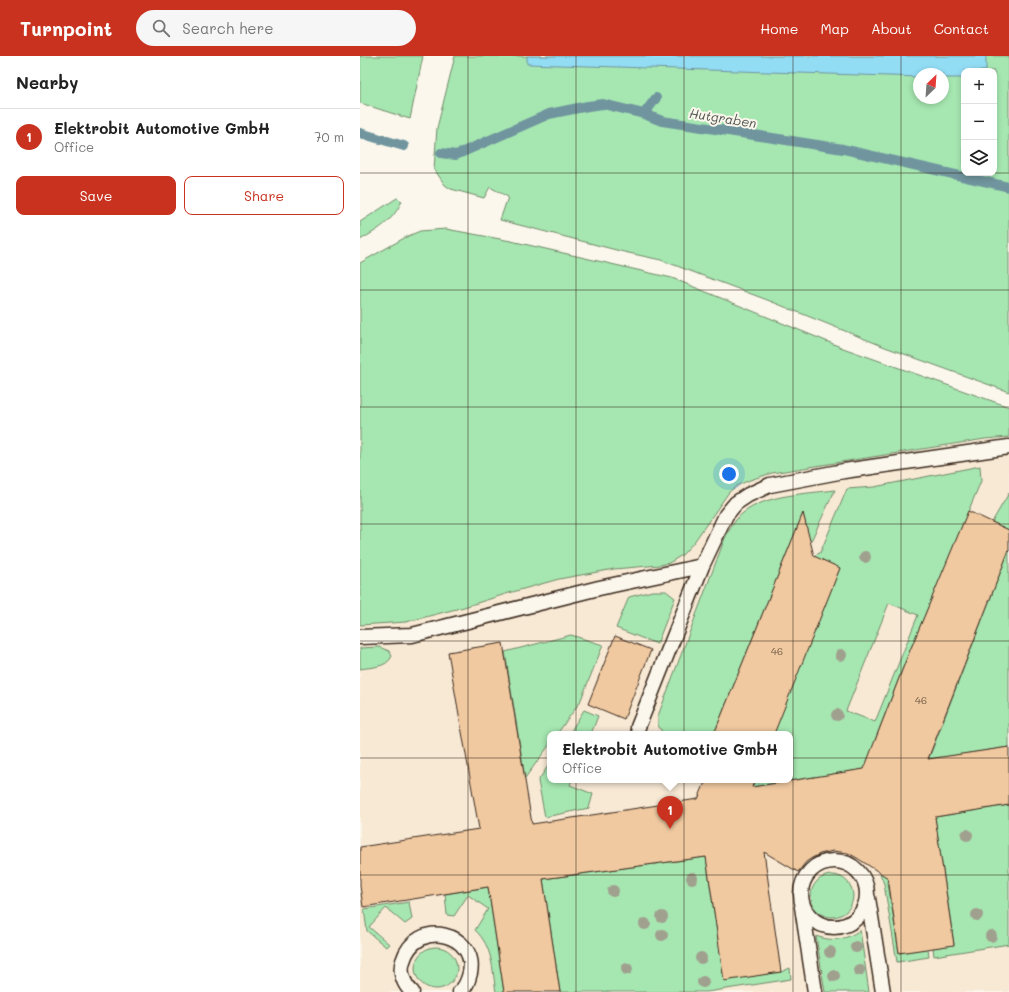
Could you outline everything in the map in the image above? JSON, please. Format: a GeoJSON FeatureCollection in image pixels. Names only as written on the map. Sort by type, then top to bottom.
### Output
{"type":"FeatureCollection","features":[{"type":"Feature","properties":{"kind":"lane"},"geometry":{"type":"LineString","coordinates":[[638,727],[702,566],[726,515],[736,503],[748,495],[770,485],[844,471],[1009,447]]}},
{"type":"Feature","properties":{"kind":"lane"},"geometry":{"type":"LineString","coordinates":[[360,637],[412,635],[599,588],[702,566]]}},
{"type":"Feature","properties":{"kind":"lane"},"geometry":{"type":"LineString","coordinates":[[815,992],[800,892],[808,873],[817,865],[828,861],[850,865],[859,872],[864,881],[867,890],[883,992]]}},
{"type":"Feature","properties":{"kind":"lane"},"geometry":{"type":"LineString","coordinates":[[802,904],[806,913],[816,922],[825,926],[844,926],[853,921],[860,914],[866,904],[867,890]]}},
{"type":"Feature","properties":{"kind":"lane"},"geometry":{"type":"LineString","coordinates":[[412,992],[404,986],[402,965],[405,952],[420,938],[431,934],[444,935],[457,941],[467,950],[475,992]]}},
{"type":"Feature","properties":{"kind":"lane"},"geometry":{"type":"LineString","coordinates":[[460,992],[468,981],[471,965]]}},
{"type":"Feature","properties":{"kind":"shaded area"},"geometry":{"type":"Polygon","coordinates":[[[446,229],[511,241],[672,278],[843,348],[1009,407],[1009,992],[360,992],[360,263],[406,237],[420,231],[446,229]]]}},
{"type":"Feature","properties":{"kind":"green space"},"geometry":{"type":"Polygon","coordinates":[[[360,56],[423,56],[410,119],[360,103],[360,56]]]}},
{"type":"Feature","properties":{"kind":"green space"},"geometry":{"type":"Polygon","coordinates":[[[455,56],[1009,56],[1009,392],[885,347],[770,301],[661,260],[500,220],[508,197],[490,187],[484,198],[451,189],[445,185],[434,169],[437,128],[455,56]]]}},
{"type":"Feature","properties":{"kind":"green space"},"geometry":{"type":"Polygon","coordinates":[[[397,198],[402,201],[389,220],[360,240],[360,222],[397,198]]]}},
{"type":"Feature","properties":{"kind":"green space"},"geometry":{"type":"Polygon","coordinates":[[[446,229],[511,241],[672,278],[843,348],[1009,407],[1009,437],[985,439],[772,473],[738,485],[729,492],[694,542],[682,555],[669,563],[614,569],[559,579],[464,607],[406,622],[360,625],[360,263],[406,237],[420,231],[446,229]]]}},
{"type":"Feature","properties":{"kind":"green space"},"geometry":{"type":"Polygon","coordinates":[[[980,466],[981,481],[906,660],[875,740],[871,768],[793,780],[793,731],[774,731],[840,568],[813,556],[820,553],[847,489],[874,487],[980,466]],[[889,603],[846,711],[875,722],[918,615],[889,603]]]}},
{"type":"Feature","properties":{"kind":"green space"},"geometry":{"type":"Polygon","coordinates":[[[835,490],[810,543],[803,513],[715,731],[661,731],[658,725],[658,716],[725,538],[740,515],[753,507],[775,498],[835,490]]]}},
{"type":"Feature","properties":{"kind":"green space"},"geometry":{"type":"Polygon","coordinates":[[[1009,493],[1009,530],[992,522],[1009,493]]]}},
{"type":"Feature","properties":{"kind":"green space"},"geometry":{"type":"Polygon","coordinates":[[[1009,550],[1009,747],[931,759],[929,758],[1009,550]]]}},
{"type":"Feature","properties":{"kind":"green space"},"geometry":{"type":"Polygon","coordinates":[[[652,591],[666,591],[675,598],[657,644],[616,628],[629,597],[652,591]]]}},
{"type":"Feature","properties":{"kind":"green space"},"geometry":{"type":"Polygon","coordinates":[[[571,635],[603,645],[580,702],[559,731],[547,731],[547,748],[525,778],[505,652],[571,635]]]}},
{"type":"Feature","properties":{"kind":"green space"},"geometry":{"type":"Polygon","coordinates":[[[379,647],[389,651],[392,656],[390,660],[383,665],[360,669],[360,648],[379,647]]]}},
{"type":"Feature","properties":{"kind":"green space"},"geometry":{"type":"Polygon","coordinates":[[[584,710],[598,716],[592,731],[571,731],[584,710]]]}},
{"type":"Feature","properties":{"kind":"green space"},"geometry":{"type":"Polygon","coordinates":[[[547,768],[547,783],[571,783],[570,785],[593,794],[589,808],[545,817],[538,781],[547,768]]]}},
{"type":"Feature","properties":{"kind":"green space"},"geometry":{"type":"Polygon","coordinates":[[[754,783],[777,783],[752,787],[754,783]]]}},
{"type":"Feature","properties":{"kind":"green space"},"geometry":{"type":"Polygon","coordinates":[[[1009,805],[1009,944],[934,956],[933,948],[954,944],[935,817],[1009,805]]]}},
{"type":"Feature","properties":{"kind":"green space"},"geometry":{"type":"Polygon","coordinates":[[[879,826],[899,953],[928,948],[929,957],[897,962],[884,884],[878,868],[879,826]]]}},
{"type":"Feature","properties":{"kind":"green space"},"geometry":{"type":"Polygon","coordinates":[[[706,857],[724,980],[781,972],[790,968],[791,979],[707,992],[560,992],[543,879],[706,857]]]}},
{"type":"Feature","properties":{"kind":"green space"},"geometry":{"type":"Polygon","coordinates":[[[828,875],[836,875],[844,878],[850,884],[853,896],[850,908],[844,914],[836,917],[828,917],[820,914],[814,908],[811,900],[811,892],[814,884],[820,878],[828,875]]]}},
{"type":"Feature","properties":{"kind":"green space"},"geometry":{"type":"Polygon","coordinates":[[[488,887],[504,992],[496,992],[491,958],[485,943],[475,930],[488,909],[468,895],[454,916],[447,915],[445,894],[488,887]]]}},
{"type":"Feature","properties":{"kind":"green space"},"geometry":{"type":"Polygon","coordinates":[[[409,902],[412,919],[405,924],[386,908],[369,927],[389,944],[386,947],[367,931],[364,909],[409,902]]]}},
{"type":"Feature","properties":{"kind":"green space"},"geometry":{"type":"Polygon","coordinates":[[[860,930],[869,992],[825,992],[816,936],[828,939],[839,939],[860,930]]]}},
{"type":"Feature","properties":{"kind":"green space"},"geometry":{"type":"Polygon","coordinates":[[[432,947],[440,947],[451,953],[457,964],[457,972],[451,983],[440,989],[432,989],[421,983],[415,972],[415,964],[421,953],[432,947]]]}},
{"type":"Feature","properties":{"kind":"water"},"geometry":{"type":"Polygon","coordinates":[[[527,56],[986,56],[986,68],[961,68],[961,78],[949,78],[949,68],[913,68],[913,77],[527,64],[527,56]]]}},
{"type":"Feature","properties":{"kind":"building"},"geometry":{"type":"Polygon","coordinates":[[[968,511],[1009,530],[1009,550],[928,759],[1009,747],[1009,805],[935,817],[954,945],[899,953],[888,878],[848,853],[833,851],[820,854],[812,858],[806,862],[798,872],[764,852],[781,972],[724,981],[706,857],[543,879],[560,992],[504,992],[488,887],[363,907],[360,886],[360,847],[479,829],[448,652],[503,643],[532,824],[698,799],[705,783],[754,783],[752,787],[777,783],[793,783],[793,780],[864,769],[906,660],[968,511]]]}},
{"type":"Feature","properties":{"kind":"building"},"geometry":{"type":"Polygon","coordinates":[[[803,513],[814,556],[840,568],[775,731],[715,731],[803,513]]]}},
{"type":"Feature","properties":{"kind":"building"},"geometry":{"type":"Polygon","coordinates":[[[615,636],[651,650],[624,719],[588,704],[615,636]]]}},
{"type":"Feature","properties":{"kind":"waterway"},"geometry":{"type":"LineString","coordinates":[[644,114],[656,98]]}},
{"type":"Feature","properties":{"kind":"waterway","name":"Hutgraben"},"geometry":{"type":"LineString","coordinates":[[441,153],[456,155],[549,114],[603,104],[644,114],[662,121],[843,149],[1009,187]]}},
{"type":"Feature","properties":{"kind":"waterway","name":"Hutgraben"},"geometry":{"type":"LineString","coordinates":[[360,133],[404,146]]}},
{"type":"Feature","properties":{"kind":"place","name":"Elektrobit Automotive GmbH"},"geometry":{"type":"Point","coordinates":[670,829]}}]}
